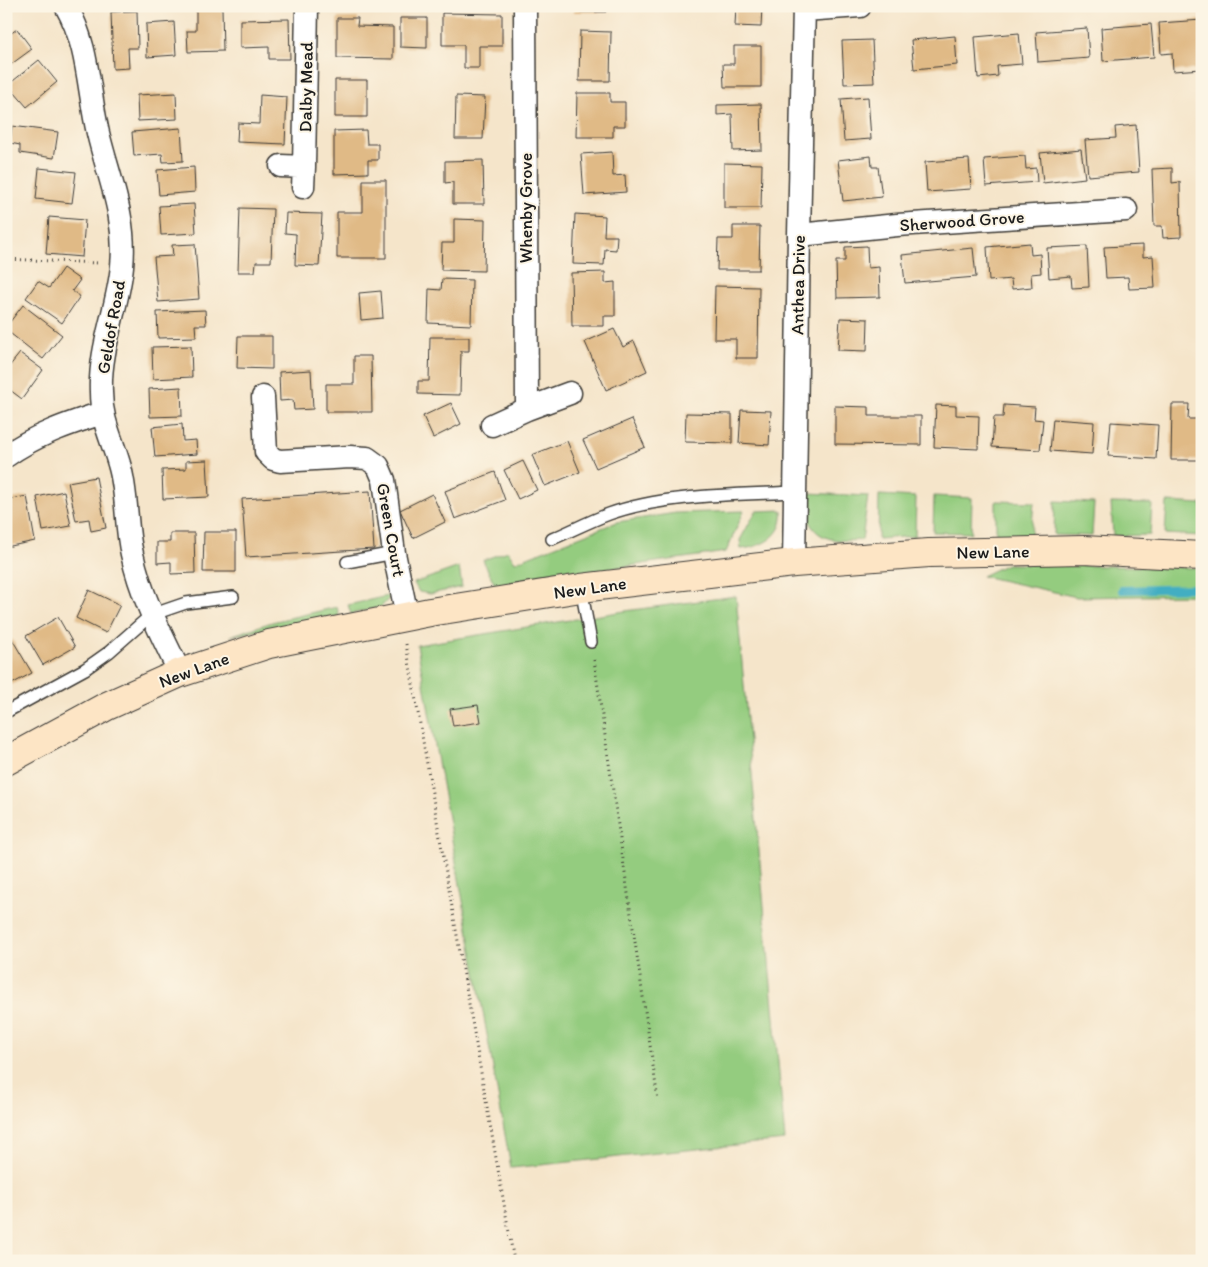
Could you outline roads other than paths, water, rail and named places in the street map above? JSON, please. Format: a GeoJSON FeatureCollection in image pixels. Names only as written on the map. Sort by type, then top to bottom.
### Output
{"type":"FeatureCollection","features":[{"type":"Feature","properties":{"kind":"street","name":"Geldof Road"},"geometry":{"type":"LineString","coordinates":[[66,6],[74,20],[85,56],[98,131],[118,201],[123,232],[122,264],[102,358],[100,390],[102,413],[119,465],[125,492],[126,522],[131,553],[141,589],[151,615],[180,672]]}},
{"type":"Feature","properties":{"kind":"street","name":"Dalby Mead"},"geometry":{"type":"LineString","coordinates":[[281,166],[303,177],[308,6]]}},
{"type":"Feature","properties":{"kind":"street","name":"Whenby Grove"},"geometry":{"type":"LineString","coordinates":[[525,6],[527,409]]}},
{"type":"Feature","properties":{"kind":"street"},"geometry":{"type":"LineString","coordinates":[[804,8],[860,6]]}},
{"type":"Feature","properties":{"kind":"street","name":"Anthea Drive"},"geometry":{"type":"LineString","coordinates":[[794,563],[798,235],[804,8]]}},
{"type":"Feature","properties":{"kind":"street","name":"Sherwood Grove"},"geometry":{"type":"LineString","coordinates":[[798,235],[897,225],[1126,209]]}},
{"type":"Feature","properties":{"kind":"street"},"geometry":{"type":"LineString","coordinates":[[492,425],[527,409],[570,393]]}},
{"type":"Feature","properties":{"kind":"street","name":"Green Court"},"geometry":{"type":"LineString","coordinates":[[263,397],[266,452],[273,459],[280,461],[350,457],[367,458],[378,466],[384,480],[406,626]]}},
{"type":"Feature","properties":{"kind":"street"},"geometry":{"type":"LineString","coordinates":[[6,456],[20,446],[52,430],[102,413]]}},
{"type":"Feature","properties":{"kind":"street","name":"New Lane"},"geometry":{"type":"LineString","coordinates":[[6,761],[106,706],[180,672],[269,644],[406,626],[581,588],[794,563],[929,553],[1083,550],[1202,556]]}},
{"type":"Feature","properties":{"kind":"lane"},"geometry":{"type":"LineString","coordinates":[[552,539],[610,514],[654,503],[701,497],[796,492]]}},
{"type":"Feature","properties":{"kind":"lane"},"geometry":{"type":"LineString","coordinates":[[347,562],[394,553]]}},
{"type":"Feature","properties":{"kind":"lane"},"geometry":{"type":"LineString","coordinates":[[581,588],[591,642]]}},
{"type":"Feature","properties":{"kind":"lane"},"geometry":{"type":"LineString","coordinates":[[6,712],[85,669],[151,615],[186,603],[233,597]]}},
{"type":"Feature","properties":{"kind":"waterway"},"geometry":{"type":"LineString","coordinates":[[1122,590],[1202,588]]}}]}
